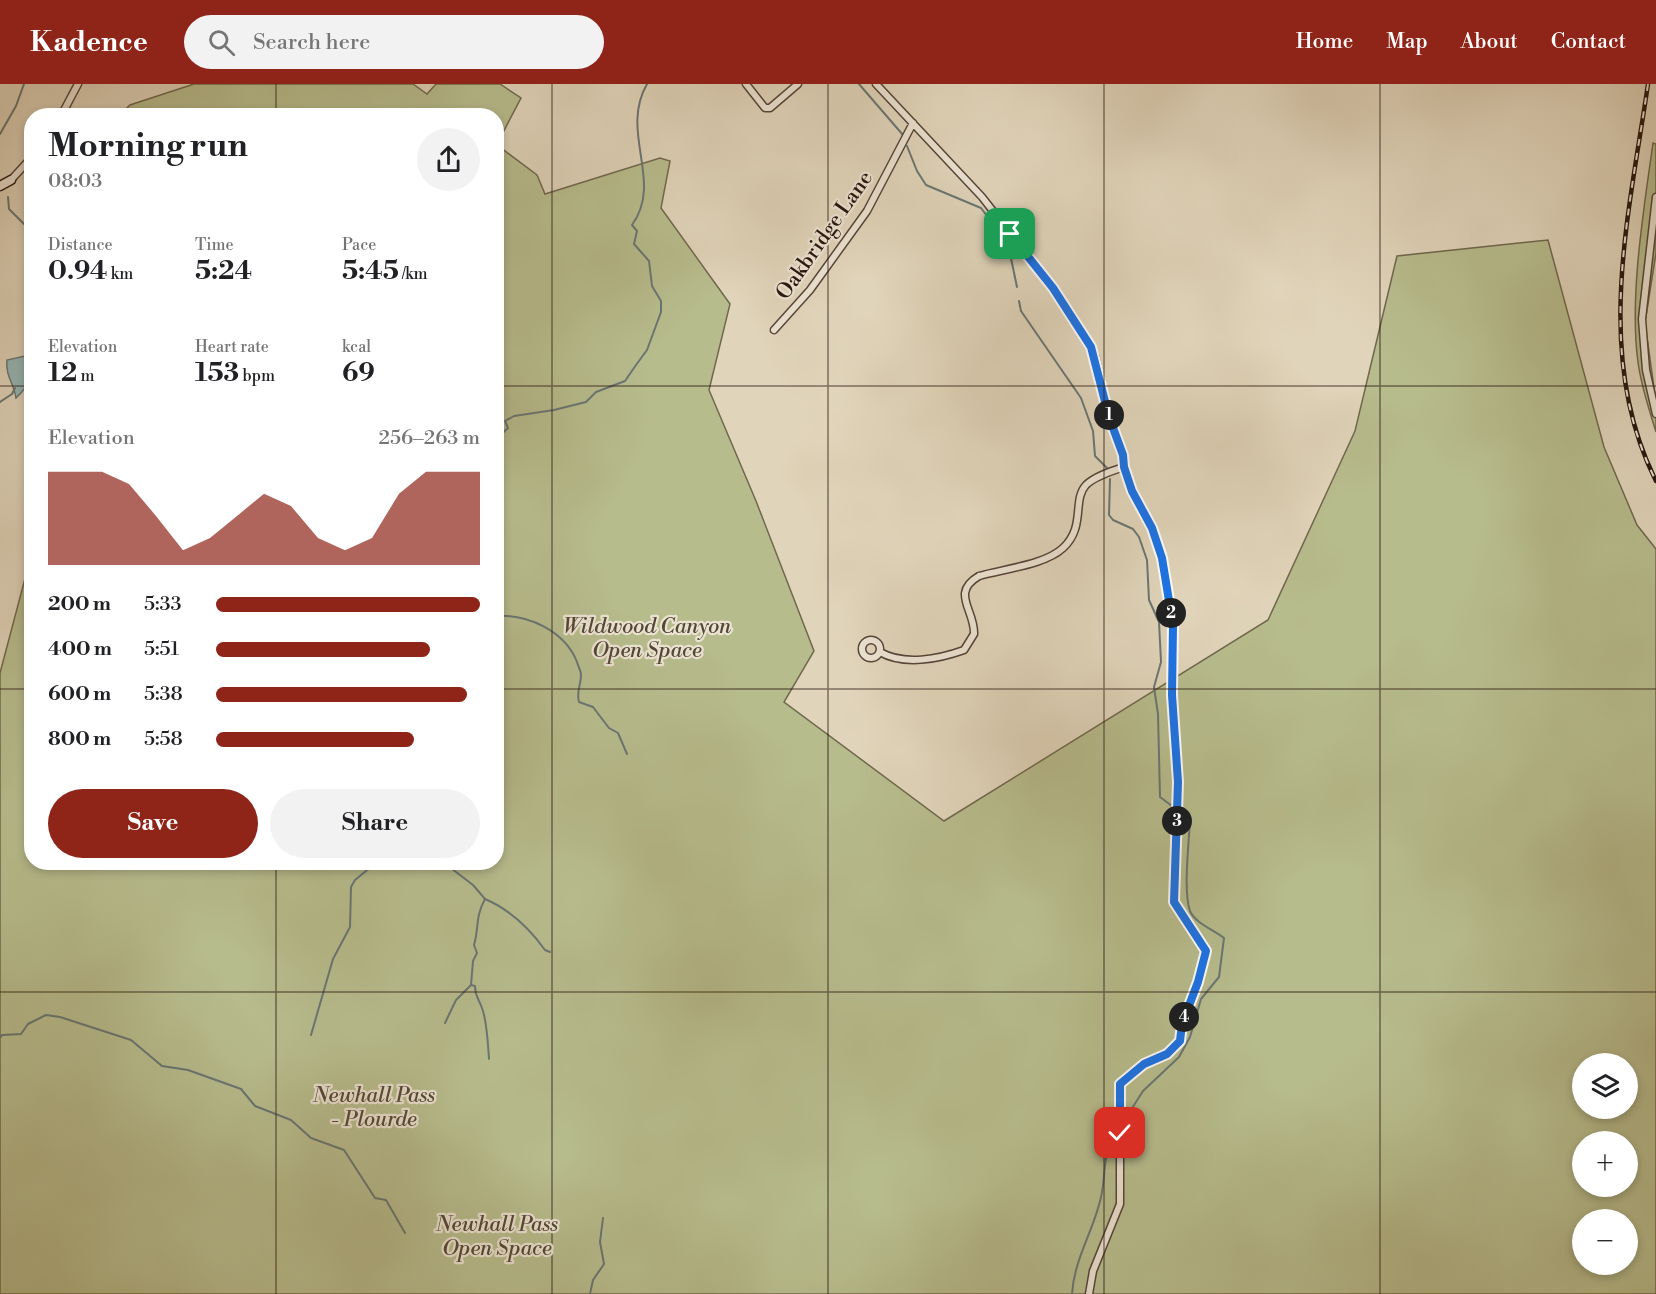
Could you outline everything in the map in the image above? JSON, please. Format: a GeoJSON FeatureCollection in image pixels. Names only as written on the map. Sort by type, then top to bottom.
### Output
{"type":"FeatureCollection","features":[{"type":"Feature","properties":{"kind":"street"},"geometry":{"type":"LineString","coordinates":[[66,108],[78,84]]}},
{"type":"Feature","properties":{"kind":"street"},"geometry":{"type":"LineString","coordinates":[[746,84],[765,108],[770,108],[798,84]]}},
{"type":"Feature","properties":{"kind":"street"},"geometry":{"type":"LineString","coordinates":[[876,84],[982,197],[1053,288],[1091,347],[1109,417],[1123,455],[1124,467],[1132,491],[1152,528],[1165,572],[1173,625],[1172,695],[1178,782],[1174,902],[1206,951],[1198,982],[1182,1024],[1180,1041],[1167,1054],[1144,1064],[1120,1084],[1118,1100],[1120,1204],[1093,1271],[1089,1294]]}},
{"type":"Feature","properties":{"kind":"street","name":"Oakbridge Lane"},"geometry":{"type":"LineString","coordinates":[[774,330],[810,290],[867,211],[913,123]]}},
{"type":"Feature","properties":{"kind":"street"},"geometry":{"type":"LineString","coordinates":[[0,186],[11,180],[24,166]]}},
{"type":"Feature","properties":{"kind":"street"},"geometry":{"type":"LineString","coordinates":[[1656,197],[1642,319],[1646,370],[1656,414]]}},
{"type":"Feature","properties":{"kind":"street"},"geometry":{"type":"LineString","coordinates":[[880,652],[890,658],[907,660],[924,659],[964,650],[974,634],[964,597],[971,581],[979,576],[1054,555],[1072,538],[1078,526],[1081,493],[1087,484],[1124,467]]}},
{"type":"Feature","properties":{"kind":"green space"},"geometry":{"type":"Polygon","coordinates":[[[194,84],[413,84],[427,94],[436,84],[500,84],[521,98],[504,131],[504,108],[127,108],[130,105],[194,84]]]}},
{"type":"Feature","properties":{"kind":"green space"},"geometry":{"type":"Polygon","coordinates":[[[1653,143],[1656,144],[1656,253],[1645,323],[1656,402],[1656,432],[1639,371],[1635,310],[1639,252],[1653,143]]]}},
{"type":"Feature","properties":{"kind":"green space"},"geometry":{"type":"Polygon","coordinates":[[[504,150],[537,175],[545,194],[660,158],[670,161],[661,208],[730,304],[709,390],[756,501],[814,651],[784,702],[944,821],[1268,620],[1355,431],[1397,256],[1548,240],[1604,447],[1637,525],[1656,549],[1656,1294],[0,1294],[0,673],[24,582],[24,870],[504,870],[504,150]]]}},
{"type":"Feature","properties":{"kind":"water"},"geometry":{"type":"Polygon","coordinates":[[[24,356],[24,390],[16,398],[7,370],[7,360],[24,356]]]}},
{"type":"Feature","properties":{"kind":"waterway"},"geometry":{"type":"LineString","coordinates":[[0,134],[16,106],[24,84]]}},
{"type":"Feature","properties":{"kind":"waterway"},"geometry":{"type":"LineString","coordinates":[[504,432],[508,428],[505,421],[514,416],[586,402],[596,392],[625,381],[647,350],[661,312],[661,301],[652,286],[649,261],[634,244],[637,231],[632,225],[641,208],[644,191],[637,121],[640,102],[647,84]]}},
{"type":"Feature","properties":{"kind":"waterway"},"geometry":{"type":"LineString","coordinates":[[859,84],[903,135]]}},
{"type":"Feature","properties":{"kind":"waterway"},"geometry":{"type":"LineString","coordinates":[[907,146],[917,171],[926,185],[981,208],[1008,244],[1017,287]]}},
{"type":"Feature","properties":{"kind":"waterway"},"geometry":{"type":"LineString","coordinates":[[8,197],[9,209],[24,224]]}},
{"type":"Feature","properties":{"kind":"waterway"},"geometry":{"type":"LineString","coordinates":[[1019,301],[1021,311],[1081,398],[1093,431],[1095,456],[1108,469]]}},
{"type":"Feature","properties":{"kind":"waterway"},"geometry":{"type":"LineString","coordinates":[[0,402],[12,394],[15,388]]}},
{"type":"Feature","properties":{"kind":"waterway"},"geometry":{"type":"LineString","coordinates":[[1110,479],[1109,515],[1113,520],[1133,529],[1139,537],[1147,560],[1149,600],[1159,622],[1161,662],[1154,687],[1158,714],[1160,797],[1172,806]]}},
{"type":"Feature","properties":{"kind":"waterway"},"geometry":{"type":"LineString","coordinates":[[504,616],[533,622],[555,633],[564,641],[581,672],[579,702],[593,707],[609,728],[618,733],[627,754]]}},
{"type":"Feature","properties":{"kind":"waterway"},"geometry":{"type":"LineString","coordinates":[[1122,1124],[1143,1091],[1179,1057],[1190,1037],[1201,999],[1219,977],[1224,938],[1196,919],[1188,903],[1190,820],[1183,814]]}},
{"type":"Feature","properties":{"kind":"waterway"},"geometry":{"type":"LineString","coordinates":[[311,1035],[333,959],[350,927],[351,887],[355,880],[367,870]]}},
{"type":"Feature","properties":{"kind":"waterway"},"geometry":{"type":"LineString","coordinates":[[453,870],[473,885],[485,899],[478,917],[474,945],[477,953],[473,961],[471,985],[475,986],[476,995],[484,1013],[489,1059]]}},
{"type":"Feature","properties":{"kind":"waterway"},"geometry":{"type":"LineString","coordinates":[[485,899],[511,914],[533,934],[545,950],[550,952]]}},
{"type":"Feature","properties":{"kind":"waterway"},"geometry":{"type":"LineString","coordinates":[[445,1023],[456,1000],[471,985]]}},
{"type":"Feature","properties":{"kind":"waterway"},"geometry":{"type":"LineString","coordinates":[[0,1038],[2,1035],[21,1034],[28,1024],[46,1015],[60,1017],[131,1040],[162,1066],[188,1070],[241,1089],[255,1106],[291,1120],[311,1138],[344,1150],[375,1198],[386,1200],[405,1233]]}},
{"type":"Feature","properties":{"kind":"waterway"},"geometry":{"type":"LineString","coordinates":[[1072,1294],[1076,1269],[1101,1197],[1109,1148],[1117,1131]]}},
{"type":"Feature","properties":{"kind":"waterway"},"geometry":{"type":"LineString","coordinates":[[590,1294],[593,1280],[604,1264],[600,1242],[603,1218]]}},
{"type":"Feature","properties":{"kind":"railway"},"geometry":{"type":"LineString","coordinates":[[1648,84],[1626,234],[1621,285],[1621,335],[1625,385],[1637,433],[1656,481]]}},
{"type":"Feature","properties":{"kind":"route"},"geometry":{"type":"LineString","coordinates":[[1010,234],[1053,288],[1095,356],[1109,417],[1123,455],[1124,467],[1132,491],[1158,544],[1173,625],[1172,695],[1178,782],[1174,902],[1182,918],[1192,928],[1206,951],[1198,982],[1182,1024],[1180,1041],[1167,1054],[1144,1064],[1120,1084],[1118,1100],[1120,1133]]}},
{"type":"Feature","properties":{"kind":"park label","name":"Wildwood Canyon Open Space"},"geometry":{"type":"Point","coordinates":[647,638]}},
{"type":"Feature","properties":{"kind":"park label","name":"Newhall Pass - Plourde"},"geometry":{"type":"Point","coordinates":[374,1107]}},
{"type":"Feature","properties":{"kind":"park label","name":"Newhall Pass Open Space"},"geometry":{"type":"Point","coordinates":[497,1236]}}]}
